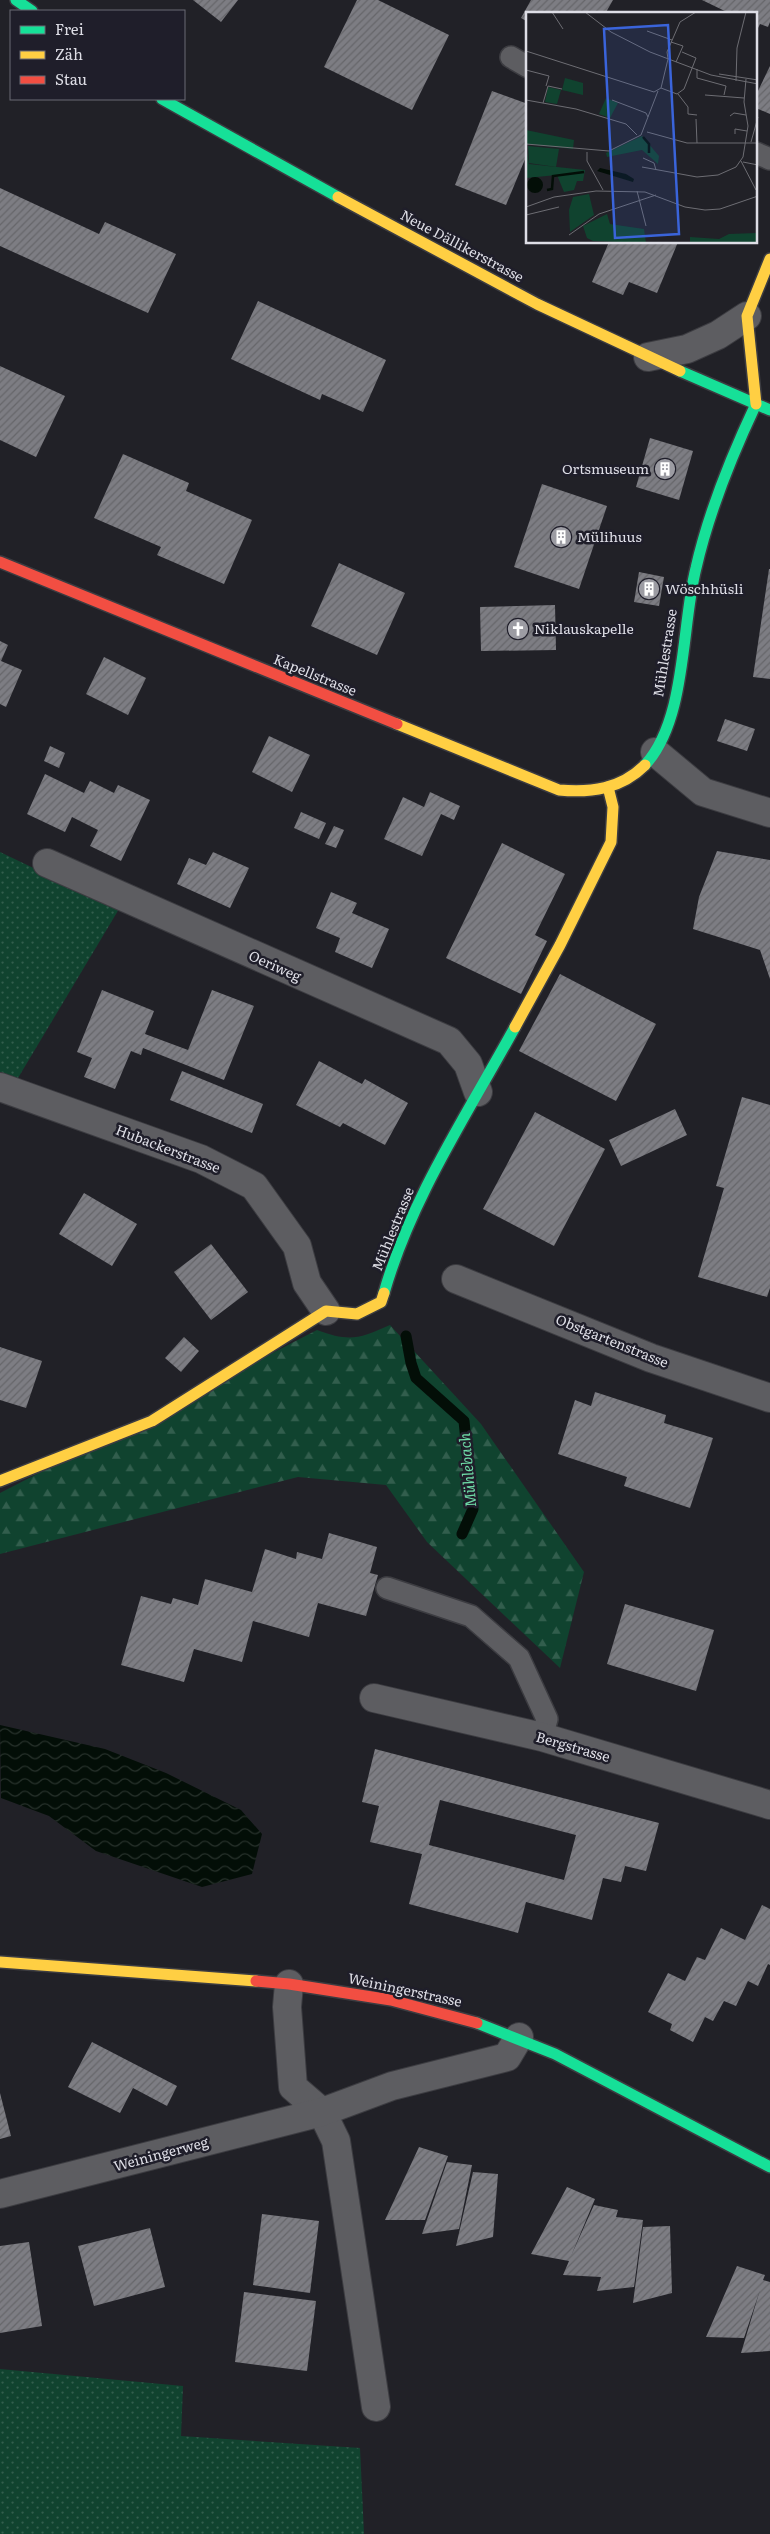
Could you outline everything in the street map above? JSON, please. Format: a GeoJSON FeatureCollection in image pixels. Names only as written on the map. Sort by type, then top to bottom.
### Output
{"type":"FeatureCollection","features":[{"type":"Feature","properties":{"kind":"street"},"geometry":{"type":"LineString","coordinates":[[16,0],[31,10]]}},
{"type":"Feature","properties":{"kind":"street","name":"Neue Dällikerstrasse"},"geometry":{"type":"LineString","coordinates":[[164,100],[248,148],[538,304],[648,356],[770,410]]}},
{"type":"Feature","properties":{"kind":"street"},"geometry":{"type":"LineString","coordinates":[[756,404],[747,316],[770,259]]}},
{"type":"Feature","properties":{"kind":"street"},"geometry":{"type":"LineString","coordinates":[[648,356],[688,349],[718,335],[747,316]]}},
{"type":"Feature","properties":{"kind":"street","name":"Mühlestrasse"},"geometry":{"type":"LineString","coordinates":[[623,782],[642,768],[655,752],[668,723],[676,692],[690,594],[711,517],[736,446],[756,404]]}},
{"type":"Feature","properties":{"kind":"street","name":"Kapellstrasse"},"geometry":{"type":"LineString","coordinates":[[0,562],[558,790],[592,791],[623,782]]}},
{"type":"Feature","properties":{"kind":"street"},"geometry":{"type":"LineString","coordinates":[[655,752],[703,792],[770,813]]}},
{"type":"Feature","properties":{"kind":"street","name":"Mühlestrasse"},"geometry":{"type":"LineString","coordinates":[[326,1311],[357,1314],[382,1302],[392,1264],[413,1212],[560,945],[611,842],[613,808],[608,787]]}},
{"type":"Feature","properties":{"kind":"street","name":"Oeriweg"},"geometry":{"type":"LineString","coordinates":[[47,863],[449,1042],[468,1064],[478,1092]]}},
{"type":"Feature","properties":{"kind":"street","name":"Hubackerstrasse"},"geometry":{"type":"LineString","coordinates":[[0,1087],[201,1159],[254,1186],[297,1246],[307,1283],[326,1311]]}},
{"type":"Feature","properties":{"kind":"street","name":"Obstgartenstrasse"},"geometry":{"type":"LineString","coordinates":[[456,1279],[651,1358],[770,1398]]}},
{"type":"Feature","properties":{"kind":"street"},"geometry":{"type":"LineString","coordinates":[[0,1481],[152,1421],[326,1311]]}},
{"type":"Feature","properties":{"kind":"street","name":"Bergstrasse"},"geometry":{"type":"LineString","coordinates":[[374,1698],[542,1737],[770,1805]]}},
{"type":"Feature","properties":{"kind":"street","name":"Weiningerstrasse"},"geometry":{"type":"LineString","coordinates":[[0,1962],[289,1984],[392,2000],[466,2018],[519,2037],[555,2054],[770,2168]]}},
{"type":"Feature","properties":{"kind":"street"},"geometry":{"type":"LineString","coordinates":[[289,1984],[287,2007],[293,2087],[322,2112],[336,2141],[376,2406]]}},
{"type":"Feature","properties":{"kind":"street","name":"Weiningerweg"},"geometry":{"type":"LineString","coordinates":[[0,2194],[322,2112],[392,2086],[506,2057],[519,2037]]}},
{"type":"Feature","properties":{"kind":"lane"},"geometry":{"type":"LineString","coordinates":[[758,154],[770,159]]}},
{"type":"Feature","properties":{"kind":"lane"},"geometry":{"type":"LineString","coordinates":[[387,1588],[471,1616],[519,1658],[547,1719],[542,1737]]}},
{"type":"Feature","properties":{"kind":"green space"},"geometry":{"type":"Polygon","coordinates":[[[0,852],[119,909],[18,1078],[0,1072],[0,852]]]}},
{"type":"Feature","properties":{"kind":"green space"},"geometry":{"type":"Polygon","coordinates":[[[390,1325],[481,1424],[584,1572],[560,1668],[427,1542],[386,1485],[298,1477],[0,1554],[0,1493],[317,1330],[338,1336],[354,1337],[362,1336],[390,1325]]]}},
{"type":"Feature","properties":{"kind":"green space"},"geometry":{"type":"Polygon","coordinates":[[[0,2369],[183,2386],[181,2436],[360,2448],[364,2534],[0,2534],[0,2369]]]}},
{"type":"Feature","properties":{"kind":"water"},"geometry":{"type":"Polygon","coordinates":[[[0,1725],[105,1749],[166,1773],[241,1810],[262,1834],[252,1874],[202,1887],[96,1851],[49,1816],[1,1798],[0,1725]]]}},
{"type":"Feature","properties":{"kind":"building"},"geometry":{"type":"Polygon","coordinates":[[[193,0],[238,0],[221,22],[193,0]]]}},
{"type":"Feature","properties":{"kind":"building"},"geometry":{"type":"Polygon","coordinates":[[[357,0],[378,0],[449,35],[412,110],[324,67],[357,0]]]}},
{"type":"Feature","properties":{"kind":"building"},"geometry":{"type":"Polygon","coordinates":[[[531,0],[613,0],[606,12],[526,12],[526,21],[521,18],[531,0]]]}},
{"type":"Feature","properties":{"kind":"building"},"geometry":{"type":"Polygon","coordinates":[[[702,0],[770,0],[770,22],[768,27],[760,24],[758,28],[758,12],[727,12],[702,0]]]}},
{"type":"Feature","properties":{"kind":"building"},"geometry":{"type":"Polygon","coordinates":[[[770,66],[770,114],[758,109],[758,91],[770,66]]]}},
{"type":"Feature","properties":{"kind":"building"},"geometry":{"type":"Polygon","coordinates":[[[492,91],[526,103],[526,157],[506,205],[455,185],[492,91]]]}},
{"type":"Feature","properties":{"kind":"building"},"geometry":{"type":"Polygon","coordinates":[[[0,188],[99,234],[105,222],[176,254],[148,313],[0,246],[0,188]]]}},
{"type":"Feature","properties":{"kind":"building"},"geometry":{"type":"Polygon","coordinates":[[[608,244],[677,244],[657,293],[629,282],[623,295],[592,282],[608,244]]]}},
{"type":"Feature","properties":{"kind":"building"},"geometry":{"type":"Polygon","coordinates":[[[258,301],[386,360],[363,412],[322,394],[320,400],[231,359],[258,301]]]}},
{"type":"Feature","properties":{"kind":"building"},"geometry":{"type":"Polygon","coordinates":[[[0,366],[65,396],[36,457],[0,440],[0,366]]]}},
{"type":"Feature","properties":{"kind":"building","name":"Ortsmuseum"},"geometry":{"type":"Polygon","coordinates":[[[650,438],[693,451],[679,500],[636,487],[650,438]]]}},
{"type":"Feature","properties":{"kind":"building"},"geometry":{"type":"Polygon","coordinates":[[[123,454],[189,483],[186,491],[252,520],[224,584],[157,555],[161,547],[94,518],[123,454]]]}},
{"type":"Feature","properties":{"kind":"building","name":"Mülihuus"},"geometry":{"type":"Polygon","coordinates":[[[542,484],[607,506],[579,589],[514,567],[542,484]]]}},
{"type":"Feature","properties":{"kind":"building"},"geometry":{"type":"Polygon","coordinates":[[[339,563],[405,593],[377,655],[311,626],[339,563]]]}},
{"type":"Feature","properties":{"kind":"building"},"geometry":{"type":"Polygon","coordinates":[[[770,569],[770,679],[753,677],[770,569]]]}},
{"type":"Feature","properties":{"kind":"building","name":"Wöschhüsli"},"geometry":{"type":"Polygon","coordinates":[[[639,572],[664,577],[659,606],[634,602],[639,572]]]}},
{"type":"Feature","properties":{"kind":"building","name":"Niklauskapelle"},"geometry":{"type":"Polygon","coordinates":[[[555,605],[556,650],[481,651],[480,607],[555,605]]]}},
{"type":"Feature","properties":{"kind":"building"},"geometry":{"type":"Polygon","coordinates":[[[0,641],[8,645],[1,661],[22,670],[6,707],[0,704],[0,641]]]}},
{"type":"Feature","properties":{"kind":"building"},"geometry":{"type":"Polygon","coordinates":[[[104,657],[146,678],[128,715],[86,694],[104,657]]]}},
{"type":"Feature","properties":{"kind":"building"},"geometry":{"type":"Polygon","coordinates":[[[725,719],[755,729],[747,751],[717,741],[725,719]]]}},
{"type":"Feature","properties":{"kind":"building"},"geometry":{"type":"Polygon","coordinates":[[[269,736],[310,755],[292,792],[252,772],[269,736]]]}},
{"type":"Feature","properties":{"kind":"building"},"geometry":{"type":"Polygon","coordinates":[[[50,746],[65,753],[59,768],[44,761],[50,746]]]}},
{"type":"Feature","properties":{"kind":"building"},"geometry":{"type":"Polygon","coordinates":[[[45,774],[84,793],[90,781],[114,793],[118,785],[150,800],[121,861],[90,846],[98,830],[72,817],[65,832],[27,814],[45,774]]]}},
{"type":"Feature","properties":{"kind":"building"},"geometry":{"type":"Polygon","coordinates":[[[430,792],[460,806],[454,820],[441,814],[422,856],[384,839],[403,797],[424,807],[430,792]]]}},
{"type":"Feature","properties":{"kind":"building"},"geometry":{"type":"Polygon","coordinates":[[[301,812],[326,823],[319,839],[294,828],[301,812]]]}},
{"type":"Feature","properties":{"kind":"building"},"geometry":{"type":"Polygon","coordinates":[[[334,826],[344,830],[336,848],[325,844],[334,826]]]}},
{"type":"Feature","properties":{"kind":"building"},"geometry":{"type":"Polygon","coordinates":[[[502,843],[565,874],[535,935],[547,941],[521,994],[446,958],[502,843]]]}},
{"type":"Feature","properties":{"kind":"building"},"geometry":{"type":"Polygon","coordinates":[[[717,851],[770,860],[770,979],[760,950],[693,929],[699,897],[717,851]]]}},
{"type":"Feature","properties":{"kind":"building"},"geometry":{"type":"Polygon","coordinates":[[[213,852],[249,868],[230,908],[177,884],[189,858],[206,865],[213,852]]]}},
{"type":"Feature","properties":{"kind":"building"},"geometry":{"type":"Polygon","coordinates":[[[331,892],[357,903],[352,913],[389,929],[372,968],[335,952],[340,938],[316,928],[331,892]]]}},
{"type":"Feature","properties":{"kind":"building"},"geometry":{"type":"Polygon","coordinates":[[[560,974],[656,1024],[616,1101],[519,1051],[560,974]]]}},
{"type":"Feature","properties":{"kind":"building"},"geometry":{"type":"Polygon","coordinates":[[[102,990],[154,1011],[145,1034],[188,1050],[212,990],[254,1006],[224,1080],[143,1048],[141,1055],[131,1051],[115,1089],[84,1077],[92,1058],[77,1052],[102,990]]]}},
{"type":"Feature","properties":{"kind":"building"},"geometry":{"type":"Polygon","coordinates":[[[319,1061],[362,1084],[365,1079],[408,1103],[385,1145],[343,1123],[340,1127],[296,1105],[319,1061]]]}},
{"type":"Feature","properties":{"kind":"building"},"geometry":{"type":"Polygon","coordinates":[[[182,1071],[263,1104],[252,1133],[170,1100],[182,1071]]]}},
{"type":"Feature","properties":{"kind":"building"},"geometry":{"type":"Polygon","coordinates":[[[742,1097],[770,1105],[770,1288],[767,1297],[698,1277],[724,1188],[716,1186],[742,1097]]]}},
{"type":"Feature","properties":{"kind":"building"},"geometry":{"type":"Polygon","coordinates":[[[675,1109],[687,1135],[621,1166],[609,1140],[675,1109]]]}},
{"type":"Feature","properties":{"kind":"building"},"geometry":{"type":"Polygon","coordinates":[[[535,1112],[605,1149],[554,1246],[483,1209],[535,1112]]]}},
{"type":"Feature","properties":{"kind":"building"},"geometry":{"type":"Polygon","coordinates":[[[84,1193],[137,1224],[112,1266],[59,1234],[84,1193]]]}},
{"type":"Feature","properties":{"kind":"building"},"geometry":{"type":"Polygon","coordinates":[[[211,1244],[248,1292],[211,1320],[174,1272],[211,1244]]]}},
{"type":"Feature","properties":{"kind":"building"},"geometry":{"type":"Polygon","coordinates":[[[184,1337],[199,1351],[181,1372],[165,1358],[184,1337]]]}},
{"type":"Feature","properties":{"kind":"building"},"geometry":{"type":"Polygon","coordinates":[[[0,1347],[42,1361],[26,1408],[0,1400],[0,1347]]]}},
{"type":"Feature","properties":{"kind":"building"},"geometry":{"type":"Polygon","coordinates":[[[595,1392],[666,1415],[664,1423],[713,1438],[690,1508],[624,1486],[627,1477],[558,1454],[575,1400],[591,1406],[595,1392]]]}},
{"type":"Feature","properties":{"kind":"building"},"geometry":{"type":"Polygon","coordinates":[[[329,1533],[377,1547],[370,1573],[378,1575],[366,1616],[318,1603],[309,1637],[253,1621],[242,1662],[194,1649],[184,1682],[121,1665],[141,1596],[171,1604],[173,1598],[198,1605],[205,1579],[252,1592],[265,1549],[296,1559],[297,1552],[322,1559],[329,1533]]]}},
{"type":"Feature","properties":{"kind":"building"},"geometry":{"type":"Polygon","coordinates":[[[625,1604],[714,1630],[696,1691],[607,1664],[625,1604]]]}},
{"type":"Feature","properties":{"kind":"building"},"geometry":{"type":"Polygon","coordinates":[[[375,1749],[659,1823],[646,1871],[625,1866],[621,1882],[603,1878],[592,1920],[526,1902],[518,1933],[409,1904],[422,1854],[370,1842],[379,1806],[362,1802],[375,1749]],[[440,1800],[429,1845],[564,1880],[576,1835],[440,1800]]]}},
{"type":"Feature","properties":{"kind":"building"},"geometry":{"type":"Polygon","coordinates":[[[762,1905],[770,1909],[770,1965],[768,1964],[758,1986],[748,1981],[736,2006],[724,2001],[713,2021],[705,2017],[693,2042],[670,2030],[672,2024],[648,2012],[668,1973],[685,1981],[697,1957],[705,1960],[721,1928],[745,1940],[762,1905]]]}},
{"type":"Feature","properties":{"kind":"building"},"geometry":{"type":"Polygon","coordinates":[[[92,2042],[177,2086],[167,2106],[133,2088],[120,2113],[68,2087],[92,2042]]]}},
{"type":"Feature","properties":{"kind":"building"},"geometry":{"type":"Polygon","coordinates":[[[0,2093],[11,2136],[0,2139],[0,2093]]]}},
{"type":"Feature","properties":{"kind":"building"},"geometry":{"type":"Polygon","coordinates":[[[419,2147],[448,2156],[425,2220],[385,2220],[419,2147]]]}},
{"type":"Feature","properties":{"kind":"building"},"geometry":{"type":"Polygon","coordinates":[[[447,2162],[472,2165],[459,2229],[422,2234],[447,2162]]]}},
{"type":"Feature","properties":{"kind":"building"},"geometry":{"type":"Polygon","coordinates":[[[473,2172],[498,2174],[493,2237],[456,2246],[473,2172]]]}},
{"type":"Feature","properties":{"kind":"building"},"geometry":{"type":"Polygon","coordinates":[[[567,2187],[595,2199],[571,2256],[594,2205],[618,2210],[616,2217],[643,2220],[634,2287],[597,2291],[601,2277],[563,2275],[569,2261],[531,2254],[567,2187]]]}},
{"type":"Feature","properties":{"kind":"building"},"geometry":{"type":"Polygon","coordinates":[[[262,2214],[319,2221],[310,2293],[253,2285],[262,2214]]]}},
{"type":"Feature","properties":{"kind":"building"},"geometry":{"type":"Polygon","coordinates":[[[670,2226],[672,2293],[633,2303],[643,2227],[670,2226]]]}},
{"type":"Feature","properties":{"kind":"building"},"geometry":{"type":"Polygon","coordinates":[[[150,2228],[165,2287],[94,2306],[78,2246],[150,2228]]]}},
{"type":"Feature","properties":{"kind":"building"},"geometry":{"type":"Polygon","coordinates":[[[29,2242],[42,2326],[0,2333],[0,2246],[29,2242]]]}},
{"type":"Feature","properties":{"kind":"building"},"geometry":{"type":"Polygon","coordinates":[[[737,2266],[765,2275],[763,2280],[770,2282],[770,2351],[741,2353],[760,2290],[744,2338],[706,2337],[737,2266]]]}},
{"type":"Feature","properties":{"kind":"building"},"geometry":{"type":"Polygon","coordinates":[[[244,2292],[316,2301],[307,2371],[235,2362],[244,2292]]]}},
{"type":"Feature","properties":{"kind":"waterway","name":"Mühlebach"},"geometry":{"type":"LineString","coordinates":[[406,1336],[416,1378],[464,1421],[473,1509],[462,1534]]}},
{"type":"Feature","properties":{"kind":"traffic: fast"},"geometry":{"type":"LineString","coordinates":[[16,0],[31,10]]}},
{"type":"Feature","properties":{"kind":"traffic: fast"},"geometry":{"type":"LineString","coordinates":[[164,100],[338,197]]}},
{"type":"Feature","properties":{"kind":"traffic: fast"},"geometry":{"type":"LineString","coordinates":[[680,371],[770,410]]}},
{"type":"Feature","properties":{"kind":"traffic: fast"},"geometry":{"type":"LineString","coordinates":[[645,765],[659,746],[669,723],[676,698],[691,592],[707,526],[729,464],[756,404]]}},
{"type":"Feature","properties":{"kind":"traffic: fast"},"geometry":{"type":"LineString","coordinates":[[384,1293],[395,1258],[425,1190],[515,1027]]}},
{"type":"Feature","properties":{"kind":"traffic: fast"},"geometry":{"type":"LineString","coordinates":[[477,2023],[555,2054],[770,2167]]}},
{"type":"Feature","properties":{"kind":"traffic: slow"},"geometry":{"type":"LineString","coordinates":[[338,197],[537,304],[680,371]]}},
{"type":"Feature","properties":{"kind":"traffic: slow"},"geometry":{"type":"LineString","coordinates":[[756,404],[747,316],[770,259]]}},
{"type":"Feature","properties":{"kind":"traffic: slow"},"geometry":{"type":"LineString","coordinates":[[397,724],[559,790],[583,791],[605,788],[626,779],[645,765]]}},
{"type":"Feature","properties":{"kind":"traffic: slow"},"geometry":{"type":"LineString","coordinates":[[515,1027],[560,945],[611,842],[613,807],[608,787]]}},
{"type":"Feature","properties":{"kind":"traffic: slow"},"geometry":{"type":"LineString","coordinates":[[0,1481],[152,1421],[326,1311],[357,1314],[381,1302],[384,1293]]}},
{"type":"Feature","properties":{"kind":"traffic: slow"},"geometry":{"type":"LineString","coordinates":[[0,1962],[256,1981]]}},
{"type":"Feature","properties":{"kind":"traffic: jam"},"geometry":{"type":"LineString","coordinates":[[0,562],[397,724]]}},
{"type":"Feature","properties":{"kind":"traffic: jam"},"geometry":{"type":"LineString","coordinates":[[256,1981],[289,1984],[391,2000],[477,2023]]}},
{"type":"Feature","properties":{"kind":"place","name":"Ortsmuseum"},"geometry":{"type":"Point","coordinates":[665,469]}},
{"type":"Feature","properties":{"kind":"place","name":"Mülihuus"},"geometry":{"type":"Point","coordinates":[561,537]}},
{"type":"Feature","properties":{"kind":"place","name":"Wöschhüsli"},"geometry":{"type":"Point","coordinates":[649,589]}},
{"type":"Feature","properties":{"kind":"place","name":"Niklauskapelle"},"geometry":{"type":"Point","coordinates":[518,629]}}]}
